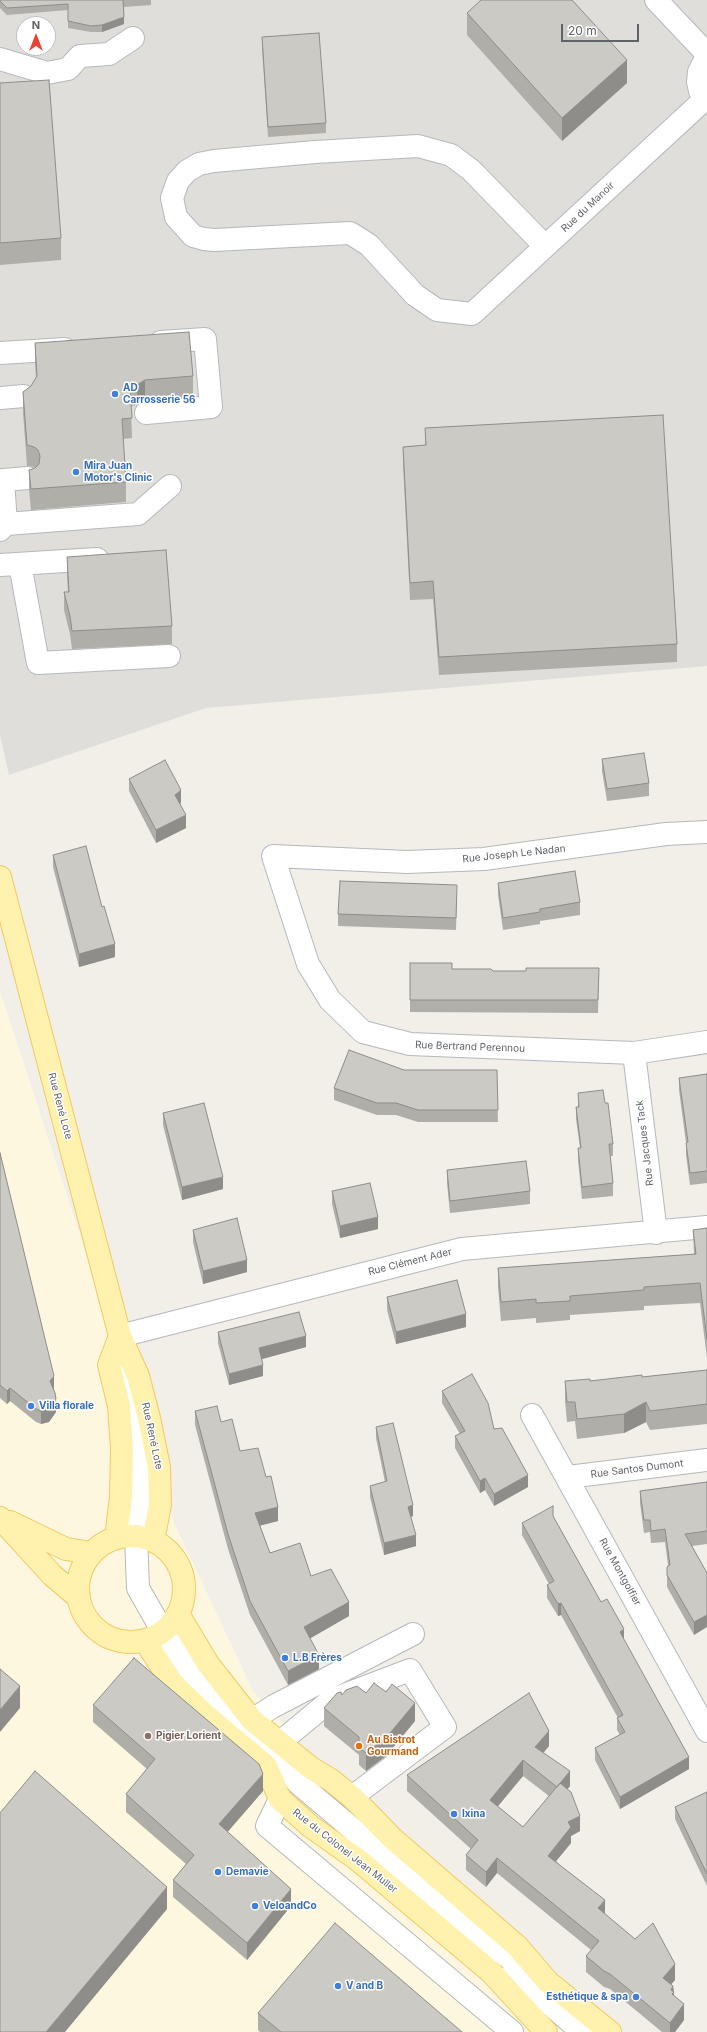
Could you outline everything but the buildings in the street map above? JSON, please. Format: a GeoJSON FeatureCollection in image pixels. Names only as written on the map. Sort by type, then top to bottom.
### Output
{"type":"FeatureCollection","features":[{"type":"Feature","properties":{"kind":"main road","name":"Rue René Lote"},"geometry":{"type":"LineString","coordinates":[[0,877],[120,1336],[138,1376],[160,1467],[160,1505],[135,1538]]}},
{"type":"Feature","properties":{"kind":"main road"},"geometry":{"type":"LineString","coordinates":[[120,1336],[109,1365],[119,1406],[122,1449],[121,1497],[135,1538]]}},
{"type":"Feature","properties":{"kind":"main road"},"geometry":{"type":"LineString","coordinates":[[0,1518],[66,1549],[92,1553],[135,1538],[171,1554],[182,1572],[184,1594],[178,1614],[154,1636],[122,1642],[101,1633],[86,1617],[79,1598],[80,1573],[92,1553]]}},
{"type":"Feature","properties":{"kind":"main road"},"geometry":{"type":"LineString","coordinates":[[0,1518],[52,1575],[79,1598]]}},
{"type":"Feature","properties":{"kind":"main road","name":"Rue du Colonel Jean Muller"},"geometry":{"type":"LineString","coordinates":[[178,1614],[208,1664],[252,1720],[311,1768],[331,1780],[352,1797],[392,1838],[517,1946],[548,1982],[610,2032]]}},
{"type":"Feature","properties":{"kind":"main road","name":"Rue du Colonel Jean Muller"},"geometry":{"type":"LineString","coordinates":[[154,1636],[173,1684],[204,1714],[266,1766],[280,1800],[310,1826],[358,1860],[491,1972],[546,2032]]}},
{"type":"Feature","properties":{"kind":"street"},"geometry":{"type":"LineString","coordinates":[[656,0],[707,55],[698,72],[698,82],[706,100]]}},
{"type":"Feature","properties":{"kind":"street"},"geometry":{"type":"LineString","coordinates":[[0,59],[47,73],[68,69],[80,56],[109,54],[133,38]]}},
{"type":"Feature","properties":{"kind":"street","name":"Rue du Manoir"},"geometry":{"type":"LineString","coordinates":[[545,246],[471,170],[451,155],[418,146],[214,161],[199,164],[186,171],[175,188],[172,198],[176,217],[193,236],[214,240],[350,233],[369,245],[416,295],[437,310],[472,314],[706,100]]}},
{"type":"Feature","properties":{"kind":"street"},"geometry":{"type":"LineString","coordinates":[[142,344],[205,339],[211,407],[146,413]]}},
{"type":"Feature","properties":{"kind":"street"},"geometry":{"type":"LineString","coordinates":[[0,354],[87,348]]}},
{"type":"Feature","properties":{"kind":"street"},"geometry":{"type":"LineString","coordinates":[[0,398],[24,396]]}},
{"type":"Feature","properties":{"kind":"street"},"geometry":{"type":"LineString","coordinates":[[28,478],[3,480],[3,527],[138,514],[170,486]]}},
{"type":"Feature","properties":{"kind":"street"},"geometry":{"type":"LineString","coordinates":[[119,557],[10,564],[38,663],[169,656]]}},
{"type":"Feature","properties":{"kind":"street","name":"Rue Joseph Le Nadan"},"geometry":{"type":"LineString","coordinates":[[273,856],[407,862],[484,859],[666,834],[707,832]]}},
{"type":"Feature","properties":{"kind":"street","name":"Rue Bertrand Perennou"},"geometry":{"type":"LineString","coordinates":[[273,856],[308,964],[330,1000],[363,1032],[410,1044],[634,1053],[707,1042]]}},
{"type":"Feature","properties":{"kind":"street","name":"Rue Jacques Tack"},"geometry":{"type":"LineString","coordinates":[[634,1053],[656,1233]]}},
{"type":"Feature","properties":{"kind":"street","name":"Rue Clément Ader"},"geometry":{"type":"LineString","coordinates":[[120,1336],[462,1249],[656,1233],[707,1227]]}},
{"type":"Feature","properties":{"kind":"street","name":"Rue Montgolfier"},"geometry":{"type":"LineString","coordinates":[[532,1415],[568,1477],[707,1731]]}},
{"type":"Feature","properties":{"kind":"street","name":"Rue Santos Dumont"},"geometry":{"type":"LineString","coordinates":[[568,1477],[707,1460]]}},
{"type":"Feature","properties":{"kind":"street"},"geometry":{"type":"LineString","coordinates":[[135,1538],[138,1588],[154,1636]]}},
{"type":"Feature","properties":{"kind":"street"},"geometry":{"type":"LineString","coordinates":[[252,1720],[274,1706],[413,1634]]}},
{"type":"Feature","properties":{"kind":"street","name":"Rue du Colonel Jean Muller"},"geometry":{"type":"LineString","coordinates":[[154,1636],[219,1710],[281,1760],[298,1784],[490,1945],[548,1982]]}},
{"type":"Feature","properties":{"kind":"street"},"geometry":{"type":"LineString","coordinates":[[279,1743],[331,1700],[410,1670],[445,1727],[352,1797]]}},
{"type":"Feature","properties":{"kind":"street"},"geometry":{"type":"LineString","coordinates":[[280,1800],[267,1826],[512,2032]]}},
{"type":"Feature","properties":{"kind":"street","name":"Rue du Colonel Jean Muller"},"geometry":{"type":"LineString","coordinates":[[490,1945],[518,1978],[582,2032]]}},
{"type":"Feature","properties":{"kind":"shaded area"},"geometry":{"type":"Polygon","coordinates":[[[0,0],[707,0],[707,666],[206,708],[9,775],[0,735],[0,0]]]}},
{"type":"Feature","properties":{"kind":"shaded area"},"geometry":{"type":"Polygon","coordinates":[[[0,991],[175,1525],[253,1691],[565,2032],[0,2032],[0,991]]]}},
{"type":"Feature","properties":{"kind":"place","name":"AD Carrosserie 56"},"geometry":{"type":"Point","coordinates":[115,394]}},
{"type":"Feature","properties":{"kind":"place","name":"Mira Juan Motor's Clinic"},"geometry":{"type":"Point","coordinates":[76,472]}},
{"type":"Feature","properties":{"kind":"place","name":"Villa florale"},"geometry":{"type":"Point","coordinates":[31,1406]}},
{"type":"Feature","properties":{"kind":"place","name":"L.B Frères"},"geometry":{"type":"Point","coordinates":[285,1658]}},
{"type":"Feature","properties":{"kind":"place","name":"Pigier Lorient"},"geometry":{"type":"Point","coordinates":[148,1736]}},
{"type":"Feature","properties":{"kind":"place","name":"Au Bistrot Gourmand"},"geometry":{"type":"Point","coordinates":[359,1746]}},
{"type":"Feature","properties":{"kind":"place","name":"Ixina"},"geometry":{"type":"Point","coordinates":[454,1814]}},
{"type":"Feature","properties":{"kind":"place","name":"Demavie"},"geometry":{"type":"Point","coordinates":[218,1872]}},
{"type":"Feature","properties":{"kind":"place","name":"VeloandCo"},"geometry":{"type":"Point","coordinates":[255,1906]}},
{"type":"Feature","properties":{"kind":"place","name":"V and B"},"geometry":{"type":"Point","coordinates":[338,1986]}},
{"type":"Feature","properties":{"kind":"place","name":"Esthétique & spa"},"geometry":{"type":"Point","coordinates":[636,1997]}}]}
